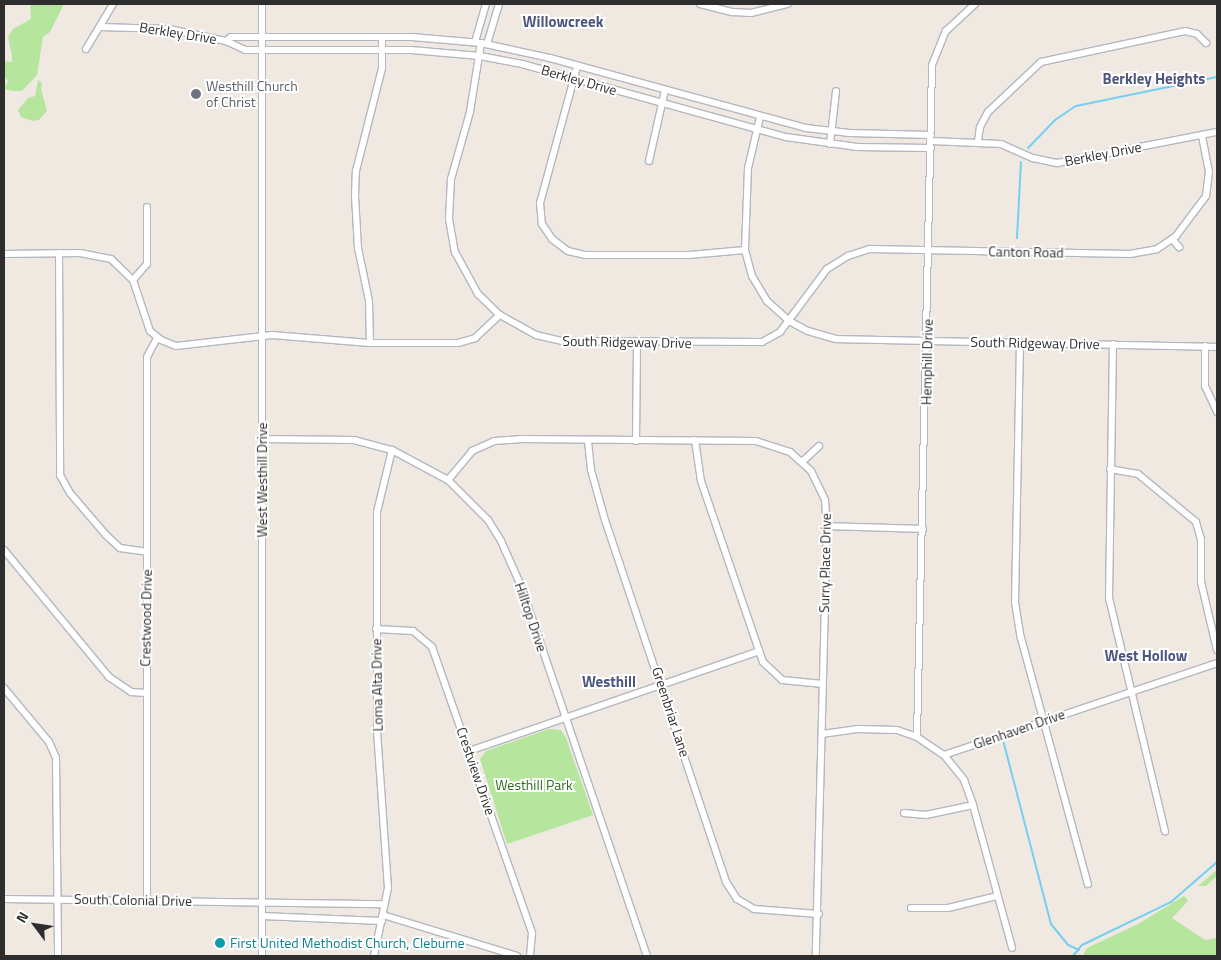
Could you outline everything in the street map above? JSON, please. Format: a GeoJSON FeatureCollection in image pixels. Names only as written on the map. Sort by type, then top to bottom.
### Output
{"type":"FeatureCollection","features":[{"type":"Feature","properties":{"kind":"street"},"geometry":{"type":"LineString","coordinates":[[86,49],[113,4]]}},
{"type":"Feature","properties":{"kind":"street","name":"West Westhill Drive"},"geometry":{"type":"LineString","coordinates":[[262,4],[262,956]]}},
{"type":"Feature","properties":{"kind":"street"},"geometry":{"type":"LineString","coordinates":[[481,43],[486,4]]}},
{"type":"Feature","properties":{"kind":"street"},"geometry":{"type":"LineString","coordinates":[[481,43],[499,4]]}},
{"type":"Feature","properties":{"kind":"street"},"geometry":{"type":"LineString","coordinates":[[700,4],[734,12],[751,13],[788,4]]}},
{"type":"Feature","properties":{"kind":"street","name":"Hemphill Drive"},"geometry":{"type":"LineString","coordinates":[[916,736],[923,529],[931,141],[935,52],[946,31],[975,4]]}},
{"type":"Feature","properties":{"kind":"street","name":"Berkley Drive"},"geometry":{"type":"LineString","coordinates":[[100,27],[156,27],[226,41],[238,49],[382,50],[480,56],[574,79],[786,138],[830,144],[978,141],[1001,144],[1033,158],[1058,163],[1217,132]]}},
{"type":"Feature","properties":{"kind":"street"},"geometry":{"type":"LineString","coordinates":[[978,141],[980,126],[988,112],[1041,62],[1185,31],[1197,34],[1206,43]]}},
{"type":"Feature","properties":{"kind":"street","name":"Berkley Drive"},"geometry":{"type":"LineString","coordinates":[[226,41],[231,37],[262,37],[382,38],[481,43],[666,90],[760,117],[832,131],[931,141]]}},
{"type":"Feature","properties":{"kind":"street"},"geometry":{"type":"LineString","coordinates":[[370,343],[369,301],[355,220],[356,180],[379,86],[382,38]]}},
{"type":"Feature","properties":{"kind":"street","name":"South Ridgeway Drive"},"geometry":{"type":"LineString","coordinates":[[481,43],[470,112],[451,179],[449,219],[460,266],[478,294],[500,315],[524,330],[548,339],[637,343],[762,342],[780,332],[789,321],[808,332],[836,339],[1217,347]]}},
{"type":"Feature","properties":{"kind":"street"},"geometry":{"type":"LineString","coordinates":[[577,67],[540,203],[542,224],[552,239],[568,251],[585,255],[689,255],[745,250]]}},
{"type":"Feature","properties":{"kind":"street"},"geometry":{"type":"LineString","coordinates":[[649,162],[666,90]]}},
{"type":"Feature","properties":{"kind":"street"},"geometry":{"type":"LineString","coordinates":[[830,144],[836,91]]}},
{"type":"Feature","properties":{"kind":"street"},"geometry":{"type":"LineString","coordinates":[[760,117],[748,168],[745,250],[759,288],[776,310],[789,321]]}},
{"type":"Feature","properties":{"kind":"street","name":"Canton Road"},"geometry":{"type":"LineString","coordinates":[[789,321],[827,269],[848,256],[881,248],[1138,254],[1157,250],[1172,240],[1202,203],[1208,188],[1209,172],[1202,135]]}},
{"type":"Feature","properties":{"kind":"street"},"geometry":{"type":"LineString","coordinates":[[133,280],[147,264],[147,207]]}},
{"type":"Feature","properties":{"kind":"street"},"geometry":{"type":"LineString","coordinates":[[1172,240],[1179,247]]}},
{"type":"Feature","properties":{"kind":"street"},"geometry":{"type":"LineString","coordinates":[[4,254],[59,253],[102,256],[122,267],[133,280],[146,324],[157,338],[169,344],[185,346],[263,335],[370,343],[466,342],[485,332],[500,315]]}},
{"type":"Feature","properties":{"kind":"street"},"geometry":{"type":"LineString","coordinates":[[59,253],[60,475],[70,493],[106,535],[120,548],[147,552]]}},
{"type":"Feature","properties":{"kind":"street","name":"Crestwood Drive"},"geometry":{"type":"LineString","coordinates":[[147,900],[147,357],[157,338]]}},
{"type":"Feature","properties":{"kind":"street"},"geometry":{"type":"LineString","coordinates":[[636,441],[637,343]]}},
{"type":"Feature","properties":{"kind":"street"},"geometry":{"type":"LineString","coordinates":[[1020,343],[1015,602],[1088,884]]}},
{"type":"Feature","properties":{"kind":"street"},"geometry":{"type":"LineString","coordinates":[[1113,344],[1109,598],[1165,831]]}},
{"type":"Feature","properties":{"kind":"street"},"geometry":{"type":"LineString","coordinates":[[1205,346],[1205,386],[1217,412]]}},
{"type":"Feature","properties":{"kind":"street","name":"Hilltop Drive"},"geometry":{"type":"LineString","coordinates":[[263,439],[354,440],[392,450],[448,480],[472,501],[502,541],[521,586],[647,956]]}},
{"type":"Feature","properties":{"kind":"street"},"geometry":{"type":"LineString","coordinates":[[695,440],[701,482],[759,651],[770,671],[782,680],[823,684]]}},
{"type":"Feature","properties":{"kind":"street","name":"Surry Place Drive"},"geometry":{"type":"LineString","coordinates":[[448,480],[472,451],[494,441],[695,440],[768,442],[802,461],[820,485],[825,500],[827,526],[819,914],[816,956]]}},
{"type":"Feature","properties":{"kind":"street","name":"Greenbriar Lane"},"geometry":{"type":"LineString","coordinates":[[588,441],[591,470],[605,520],[662,683],[731,891],[754,909],[819,914]]}},
{"type":"Feature","properties":{"kind":"street"},"geometry":{"type":"LineString","coordinates":[[802,461],[819,446]]}},
{"type":"Feature","properties":{"kind":"street","name":"Loma Alta Drive"},"geometry":{"type":"LineString","coordinates":[[374,956],[383,918],[388,870],[377,731],[378,497],[392,450]]}},
{"type":"Feature","properties":{"kind":"street"},"geometry":{"type":"LineString","coordinates":[[1110,470],[1138,474],[1196,522],[1201,539],[1201,582],[1217,650]]}},
{"type":"Feature","properties":{"kind":"street"},"geometry":{"type":"LineString","coordinates":[[827,526],[923,529]]}},
{"type":"Feature","properties":{"kind":"street"},"geometry":{"type":"LineString","coordinates":[[4,550],[109,677],[131,692],[146,693]]}},
{"type":"Feature","properties":{"kind":"street","name":"Crestview Drive"},"geometry":{"type":"LineString","coordinates":[[376,629],[413,631],[432,647],[532,933],[530,956]]}},
{"type":"Feature","properties":{"kind":"street"},"geometry":{"type":"LineString","coordinates":[[469,751],[759,651]]}},
{"type":"Feature","properties":{"kind":"street","name":"Glenhaven Drive"},"geometry":{"type":"LineString","coordinates":[[944,755],[1217,663]]}},
{"type":"Feature","properties":{"kind":"street"},"geometry":{"type":"LineString","coordinates":[[4,688],[49,742],[56,758],[59,899],[58,956]]}},
{"type":"Feature","properties":{"kind":"street"},"geometry":{"type":"LineString","coordinates":[[822,734],[874,728],[897,730],[916,736],[944,755],[964,780],[973,805],[1012,948]]}},
{"type":"Feature","properties":{"kind":"street"},"geometry":{"type":"LineString","coordinates":[[904,813],[934,814],[973,805]]}},
{"type":"Feature","properties":{"kind":"street"},"geometry":{"type":"LineString","coordinates":[[911,908],[948,908],[997,896]]}},
{"type":"Feature","properties":{"kind":"street","name":"South Colonial Drive"},"geometry":{"type":"LineString","coordinates":[[4,900],[59,899],[384,904]]}},
{"type":"Feature","properties":{"kind":"street"},"geometry":{"type":"LineString","coordinates":[[262,916],[383,918],[517,956]]}},
{"type":"Feature","properties":{"kind":"green space"},"geometry":{"type":"Polygon","coordinates":[[[30,4],[64,4],[50,32],[43,37],[37,75],[22,91],[4,89],[8,81],[4,77],[4,61],[12,62],[8,37],[13,29],[31,19],[30,4]]]}},
{"type":"Feature","properties":{"kind":"green space"},"geometry":{"type":"Polygon","coordinates":[[[38,80],[42,83],[41,89],[47,111],[39,120],[33,121],[21,117],[18,110],[28,98],[35,96],[38,80]]]}},
{"type":"Feature","properties":{"kind":"green space","name":"Westhill Park"},"geometry":{"type":"Polygon","coordinates":[[[549,729],[561,730],[566,738],[593,815],[507,844],[480,759],[486,751],[549,729]]]}},
{"type":"Feature","properties":{"kind":"green space"},"geometry":{"type":"Polygon","coordinates":[[[1217,870],[1217,876],[1206,886],[1198,886],[1217,870]]]}},
{"type":"Feature","properties":{"kind":"green space"},"geometry":{"type":"Polygon","coordinates":[[[1184,896],[1188,901],[1172,918],[1205,940],[1217,938],[1217,956],[1083,956],[1087,948],[1138,924],[1184,896]]]}},
{"type":"Feature","properties":{"kind":"waterway"},"geometry":{"type":"LineString","coordinates":[[1028,148],[1055,120],[1076,106],[1217,77]]}},
{"type":"Feature","properties":{"kind":"waterway"},"geometry":{"type":"LineString","coordinates":[[1017,238],[1021,162]]}},
{"type":"Feature","properties":{"kind":"waterway"},"geometry":{"type":"LineString","coordinates":[[1003,740],[1051,924],[1068,945],[1079,950]]}},
{"type":"Feature","properties":{"kind":"waterway"},"geometry":{"type":"LineString","coordinates":[[1073,956],[1082,945],[1171,902],[1217,862]]}},
{"type":"Feature","properties":{"kind":"place","name":"Westhill Church of Christ"},"geometry":{"type":"Point","coordinates":[196,94]}},
{"type":"Feature","properties":{"kind":"place","name":"First United Methodist Church, Cleburne"},"geometry":{"type":"Point","coordinates":[220,943]}},
{"type":"Feature","properties":{"kind":"district","name":"Willowcreek"},"geometry":{"type":"Point","coordinates":[563,22]}},
{"type":"Feature","properties":{"kind":"district","name":"Berkley Heights"},"geometry":{"type":"Point","coordinates":[1154,79]}},
{"type":"Feature","properties":{"kind":"district","name":"West Hollow"},"geometry":{"type":"Point","coordinates":[1146,656]}},
{"type":"Feature","properties":{"kind":"district","name":"Westhill"},"geometry":{"type":"Point","coordinates":[609,682]}}]}
